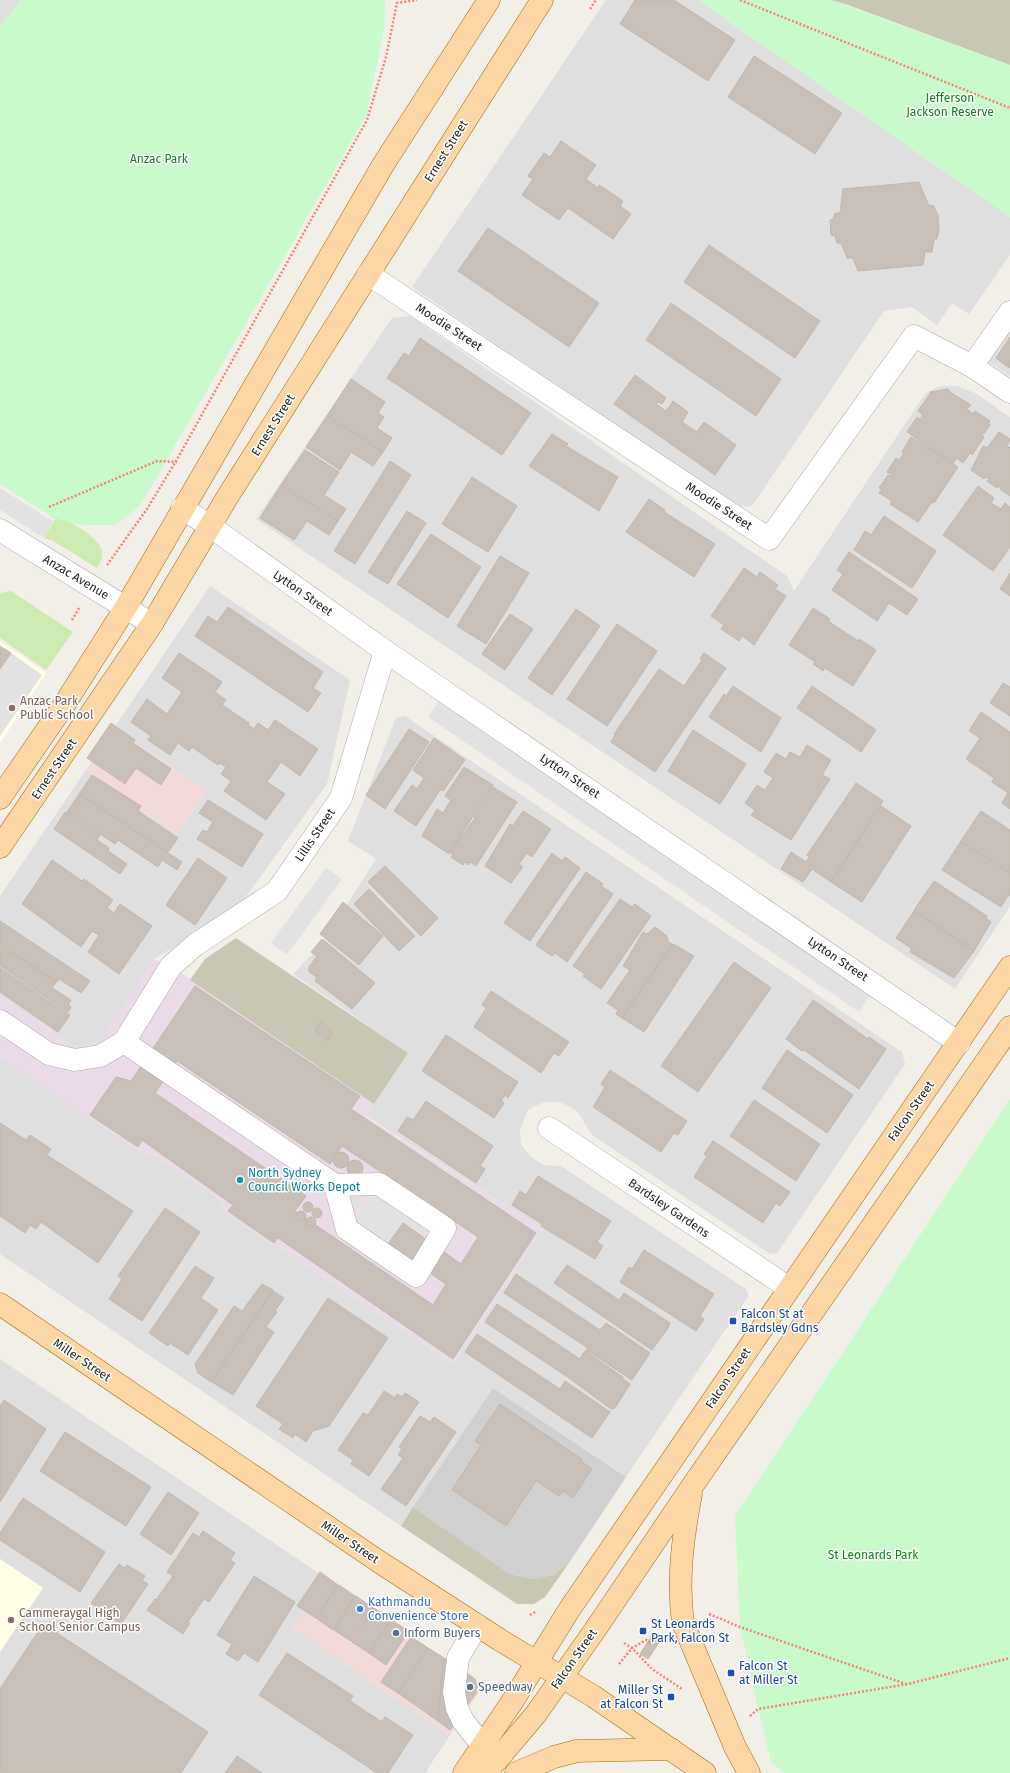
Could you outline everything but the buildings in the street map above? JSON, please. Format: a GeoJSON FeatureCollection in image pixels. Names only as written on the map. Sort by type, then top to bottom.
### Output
{"type":"FeatureCollection","features":[{"type":"Feature","properties":{"kind":"main road"},"geometry":{"type":"LineString","coordinates":[[0,798],[64,705],[126,607],[182,508],[383,165],[489,0]]}},
{"type":"Feature","properties":{"kind":"main road","name":"Ernest Street"},"geometry":{"type":"LineString","coordinates":[[0,846],[152,624],[210,526],[542,0]]}},
{"type":"Feature","properties":{"kind":"main road","name":"Falcon Street"},"geometry":{"type":"LineString","coordinates":[[464,1773],[483,1746],[570,1610],[1010,967]]}},
{"type":"Feature","properties":{"kind":"main road","name":"Falcon Street"},"geometry":{"type":"LineString","coordinates":[[486,1773],[536,1714],[562,1677],[1010,1027]]}},
{"type":"Feature","properties":{"kind":"main road","name":"Miller Street"},"geometry":{"type":"LineString","coordinates":[[0,1304],[378,1561],[477,1625],[562,1677],[705,1773]]}},
{"type":"Feature","properties":{"kind":"main road"},"geometry":{"type":"LineString","coordinates":[[693,1485],[684,1529],[680,1604],[683,1623],[735,1747],[749,1773]]}},
{"type":"Feature","properties":{"kind":"main road"},"geometry":{"type":"LineString","coordinates":[[516,1773],[554,1757],[577,1751],[671,1749]]}},
{"type":"Feature","properties":{"kind":"street","name":"Moodie Street"},"geometry":{"type":"LineString","coordinates":[[368,274],[769,539],[914,336],[972,366],[1010,392]]}},
{"type":"Feature","properties":{"kind":"street"},"geometry":{"type":"LineString","coordinates":[[972,366],[1010,312]]}},
{"type":"Feature","properties":{"kind":"street","name":"Lytton Street"},"geometry":{"type":"LineString","coordinates":[[182,508],[210,526],[385,651],[959,1043]]}},
{"type":"Feature","properties":{"kind":"street","name":"Anzac Avenue"},"geometry":{"type":"LineString","coordinates":[[0,530],[152,624]]}},
{"type":"Feature","properties":{"kind":"street","name":"Lillis Street"},"geometry":{"type":"LineString","coordinates":[[124,1042],[171,966],[194,946],[277,891],[337,804],[341,798],[385,651]]}},
{"type":"Feature","properties":{"kind":"street"},"geometry":{"type":"LineString","coordinates":[[0,1021],[49,1054],[76,1060],[100,1056],[124,1042],[335,1185],[379,1184],[445,1228],[416,1276],[347,1229],[335,1185]]}},
{"type":"Feature","properties":{"kind":"street","name":"Bardsley Gardens"},"geometry":{"type":"LineString","coordinates":[[550,1128],[789,1288]]}},
{"type":"Feature","properties":{"kind":"street"},"geometry":{"type":"LineString","coordinates":[[477,1625],[458,1658],[454,1692],[457,1708],[463,1721],[483,1746]]}},
{"type":"Feature","properties":{"kind":"path"},"geometry":{"type":"LineString","coordinates":[[106,567],[147,509],[176,461],[367,120],[386,57],[397,3],[417,0]]}},
{"type":"Feature","properties":{"kind":"path"},"geometry":{"type":"LineString","coordinates":[[590,9],[596,0]]}},
{"type":"Feature","properties":{"kind":"path"},"geometry":{"type":"LineString","coordinates":[[740,0],[1010,108]]}},
{"type":"Feature","properties":{"kind":"path"},"geometry":{"type":"LineString","coordinates":[[49,507],[157,461],[176,461],[180,464]]}},
{"type":"Feature","properties":{"kind":"path"},"geometry":{"type":"LineString","coordinates":[[72,620],[82,604]]}},
{"type":"Feature","properties":{"kind":"path"},"geometry":{"type":"LineString","coordinates":[[709,1614],[740,1627],[908,1684]]}},
{"type":"Feature","properties":{"kind":"path"},"geometry":{"type":"LineString","coordinates":[[619,1664],[632,1648],[646,1640],[651,1643]]}},
{"type":"Feature","properties":{"kind":"path"},"geometry":{"type":"LineString","coordinates":[[624,1644],[632,1648],[652,1669],[685,1691]]}},
{"type":"Feature","properties":{"kind":"path"},"geometry":{"type":"LineString","coordinates":[[750,1716],[758,1709],[908,1684],[1010,1658]]}},
{"type":"Feature","properties":{"kind":"shaded area"},"geometry":{"type":"Polygon","coordinates":[[[0,0],[21,0],[0,27],[0,0]]]}},
{"type":"Feature","properties":{"kind":"shaded area"},"geometry":{"type":"Polygon","coordinates":[[[606,0],[698,0],[1010,217],[1010,255],[969,314],[952,303],[937,325],[912,307],[884,311],[752,506],[736,507],[412,287],[606,0]]]}},
{"type":"Feature","properties":{"kind":"shaded area"},"geometry":{"type":"Polygon","coordinates":[[[831,0],[1010,0],[1010,65],[848,5],[831,0]]]}},
{"type":"Feature","properties":{"kind":"shaded area"},"geometry":{"type":"Polygon","coordinates":[[[410,316],[787,576],[794,591],[925,394],[939,386],[957,386],[975,393],[1010,417],[1010,907],[955,989],[256,519],[392,318],[410,316]]]}},
{"type":"Feature","properties":{"kind":"shaded area"},"geometry":{"type":"Polygon","coordinates":[[[1010,331],[1010,376],[989,362],[1010,331]]]}},
{"type":"Feature","properties":{"kind":"shaded area"},"geometry":{"type":"Polygon","coordinates":[[[0,488],[54,522],[44,538],[0,510],[0,488]]]}},
{"type":"Feature","properties":{"kind":"shaded area"},"geometry":{"type":"Polygon","coordinates":[[[210,586],[350,680],[327,784],[237,909],[154,959],[100,1042],[75,1047],[0,997],[0,896],[86,770],[177,834],[206,791],[114,728],[210,586]]]}},
{"type":"Feature","properties":{"kind":"shaded area","name":"Anzac Park Public School"},"geometry":{"type":"Polygon","coordinates":[[[0,641],[46,673],[0,743],[0,641]]]}},
{"type":"Feature","properties":{"kind":"shaded area","name":"Anzac Park Public School"},"geometry":{"type":"Polygon","coordinates":[[[11,653],[42,675],[0,736],[0,669],[11,653]]]}},
{"type":"Feature","properties":{"kind":"shaded area"},"geometry":{"type":"Polygon","coordinates":[[[440,699],[871,994],[859,1012],[428,717],[440,699]]]}},
{"type":"Feature","properties":{"kind":"shaded area"},"geometry":{"type":"Polygon","coordinates":[[[405,716],[902,1052],[905,1064],[777,1253],[770,1254],[592,1135],[577,1111],[560,1102],[544,1102],[528,1110],[520,1129],[521,1144],[530,1156],[543,1165],[561,1166],[746,1289],[749,1295],[626,1477],[493,1388],[401,1526],[0,1254],[0,1057],[146,1156],[150,1153],[216,1196],[227,1214],[453,1363],[542,1229],[366,1116],[408,1053],[293,974],[321,945],[376,859],[348,841],[396,718],[405,716]]]}},
{"type":"Feature","properties":{"kind":"shaded area"},"geometry":{"type":"Polygon","coordinates":[[[114,728],[206,791],[177,834],[86,770],[114,728]]]}},
{"type":"Feature","properties":{"kind":"shaded area"},"geometry":{"type":"Polygon","coordinates":[[[326,868],[342,879],[287,955],[271,943],[326,868]]]}},
{"type":"Feature","properties":{"kind":"shaded area"},"geometry":{"type":"Polygon","coordinates":[[[236,938],[408,1053],[374,1104],[190,980],[205,959],[236,938]]]}},
{"type":"Feature","properties":{"kind":"shaded area"},"geometry":{"type":"Polygon","coordinates":[[[154,959],[177,970],[374,1104],[366,1117],[542,1229],[453,1363],[227,1214],[216,1196],[150,1153],[147,1157],[0,1057],[0,997],[75,1047],[100,1042],[154,959]]]}},
{"type":"Feature","properties":{"kind":"shaded area"},"geometry":{"type":"Polygon","coordinates":[[[347,1192],[367,1205],[374,1196],[422,1229],[402,1258],[354,1224],[361,1215],[341,1201],[347,1192]]]}},
{"type":"Feature","properties":{"kind":"shaded area"},"geometry":{"type":"Polygon","coordinates":[[[0,1359],[326,1578],[292,1628],[450,1735],[425,1773],[0,1773],[0,1652],[43,1588],[0,1559],[0,1359]]]}},
{"type":"Feature","properties":{"kind":"shaded area"},"geometry":{"type":"Polygon","coordinates":[[[493,1388],[626,1477],[569,1563],[553,1575],[534,1579],[510,1574],[413,1507],[493,1388]]]}},
{"type":"Feature","properties":{"kind":"shaded area"},"geometry":{"type":"Polygon","coordinates":[[[413,1507],[510,1574],[534,1579],[553,1575],[569,1563],[545,1597],[534,1604],[517,1604],[401,1526],[413,1507]]]}},
{"type":"Feature","properties":{"kind":"shaded area","name":"Cammeraygal High School Senior Campus"},"geometry":{"type":"Polygon","coordinates":[[[0,1559],[43,1588],[0,1652],[0,1559]]]}},
{"type":"Feature","properties":{"kind":"shaded area"},"geometry":{"type":"Polygon","coordinates":[[[326,1578],[477,1681],[480,1691],[450,1735],[292,1628],[326,1578]]]}},
{"type":"Feature","properties":{"kind":"green space","name":"Anzac Park"},"geometry":{"type":"Polygon","coordinates":[[[21,0],[385,0],[384,31],[366,116],[140,506],[115,525],[81,525],[53,518],[0,484],[0,27],[21,0]]]}},
{"type":"Feature","properties":{"kind":"green space","name":"Jefferson Jackson Reserve"},"geometry":{"type":"Polygon","coordinates":[[[698,0],[831,0],[1010,65],[1010,217],[698,0]]]}},
{"type":"Feature","properties":{"kind":"green space"},"geometry":{"type":"Polygon","coordinates":[[[58,515],[90,535],[100,545],[102,555],[97,568],[50,539],[44,538],[58,515]]]}},
{"type":"Feature","properties":{"kind":"green space"},"geometry":{"type":"Polygon","coordinates":[[[11,591],[73,632],[46,670],[0,638],[0,593],[11,591]]]}},
{"type":"Feature","properties":{"kind":"green space","name":"St Leonards Park"},"geometry":{"type":"Polygon","coordinates":[[[1010,1099],[1010,1773],[785,1773],[771,1762],[740,1627],[735,1516],[1010,1099]]]}},
{"type":"Feature","properties":{"kind":"place","name":"Anzac Park Public School"},"geometry":{"type":"Point","coordinates":[12,708]}},
{"type":"Feature","properties":{"kind":"place","name":"North Sydney Council Works Depot"},"geometry":{"type":"Point","coordinates":[240,1180]}},
{"type":"Feature","properties":{"kind":"place","name":"Falcon St at Bardsley Gdns"},"geometry":{"type":"Point","coordinates":[733,1321]}},
{"type":"Feature","properties":{"kind":"place","name":"Kathmandu Convenience Store"},"geometry":{"type":"Point","coordinates":[360,1609]}},
{"type":"Feature","properties":{"kind":"place","name":"Cammeraygal High School Senior Campus"},"geometry":{"type":"Point","coordinates":[11,1620]}},
{"type":"Feature","properties":{"kind":"place","name":"St Leonards Park, Falcon St"},"geometry":{"type":"Point","coordinates":[643,1631]}},
{"type":"Feature","properties":{"kind":"place","name":"Inform Buyers"},"geometry":{"type":"Point","coordinates":[396,1633]}},
{"type":"Feature","properties":{"kind":"place","name":"Falcon St at Miller St"},"geometry":{"type":"Point","coordinates":[731,1673]}},
{"type":"Feature","properties":{"kind":"place","name":"Speedway"},"geometry":{"type":"Point","coordinates":[470,1687]}},
{"type":"Feature","properties":{"kind":"place","name":"Miller St at Falcon St"},"geometry":{"type":"Point","coordinates":[671,1697]}}]}
